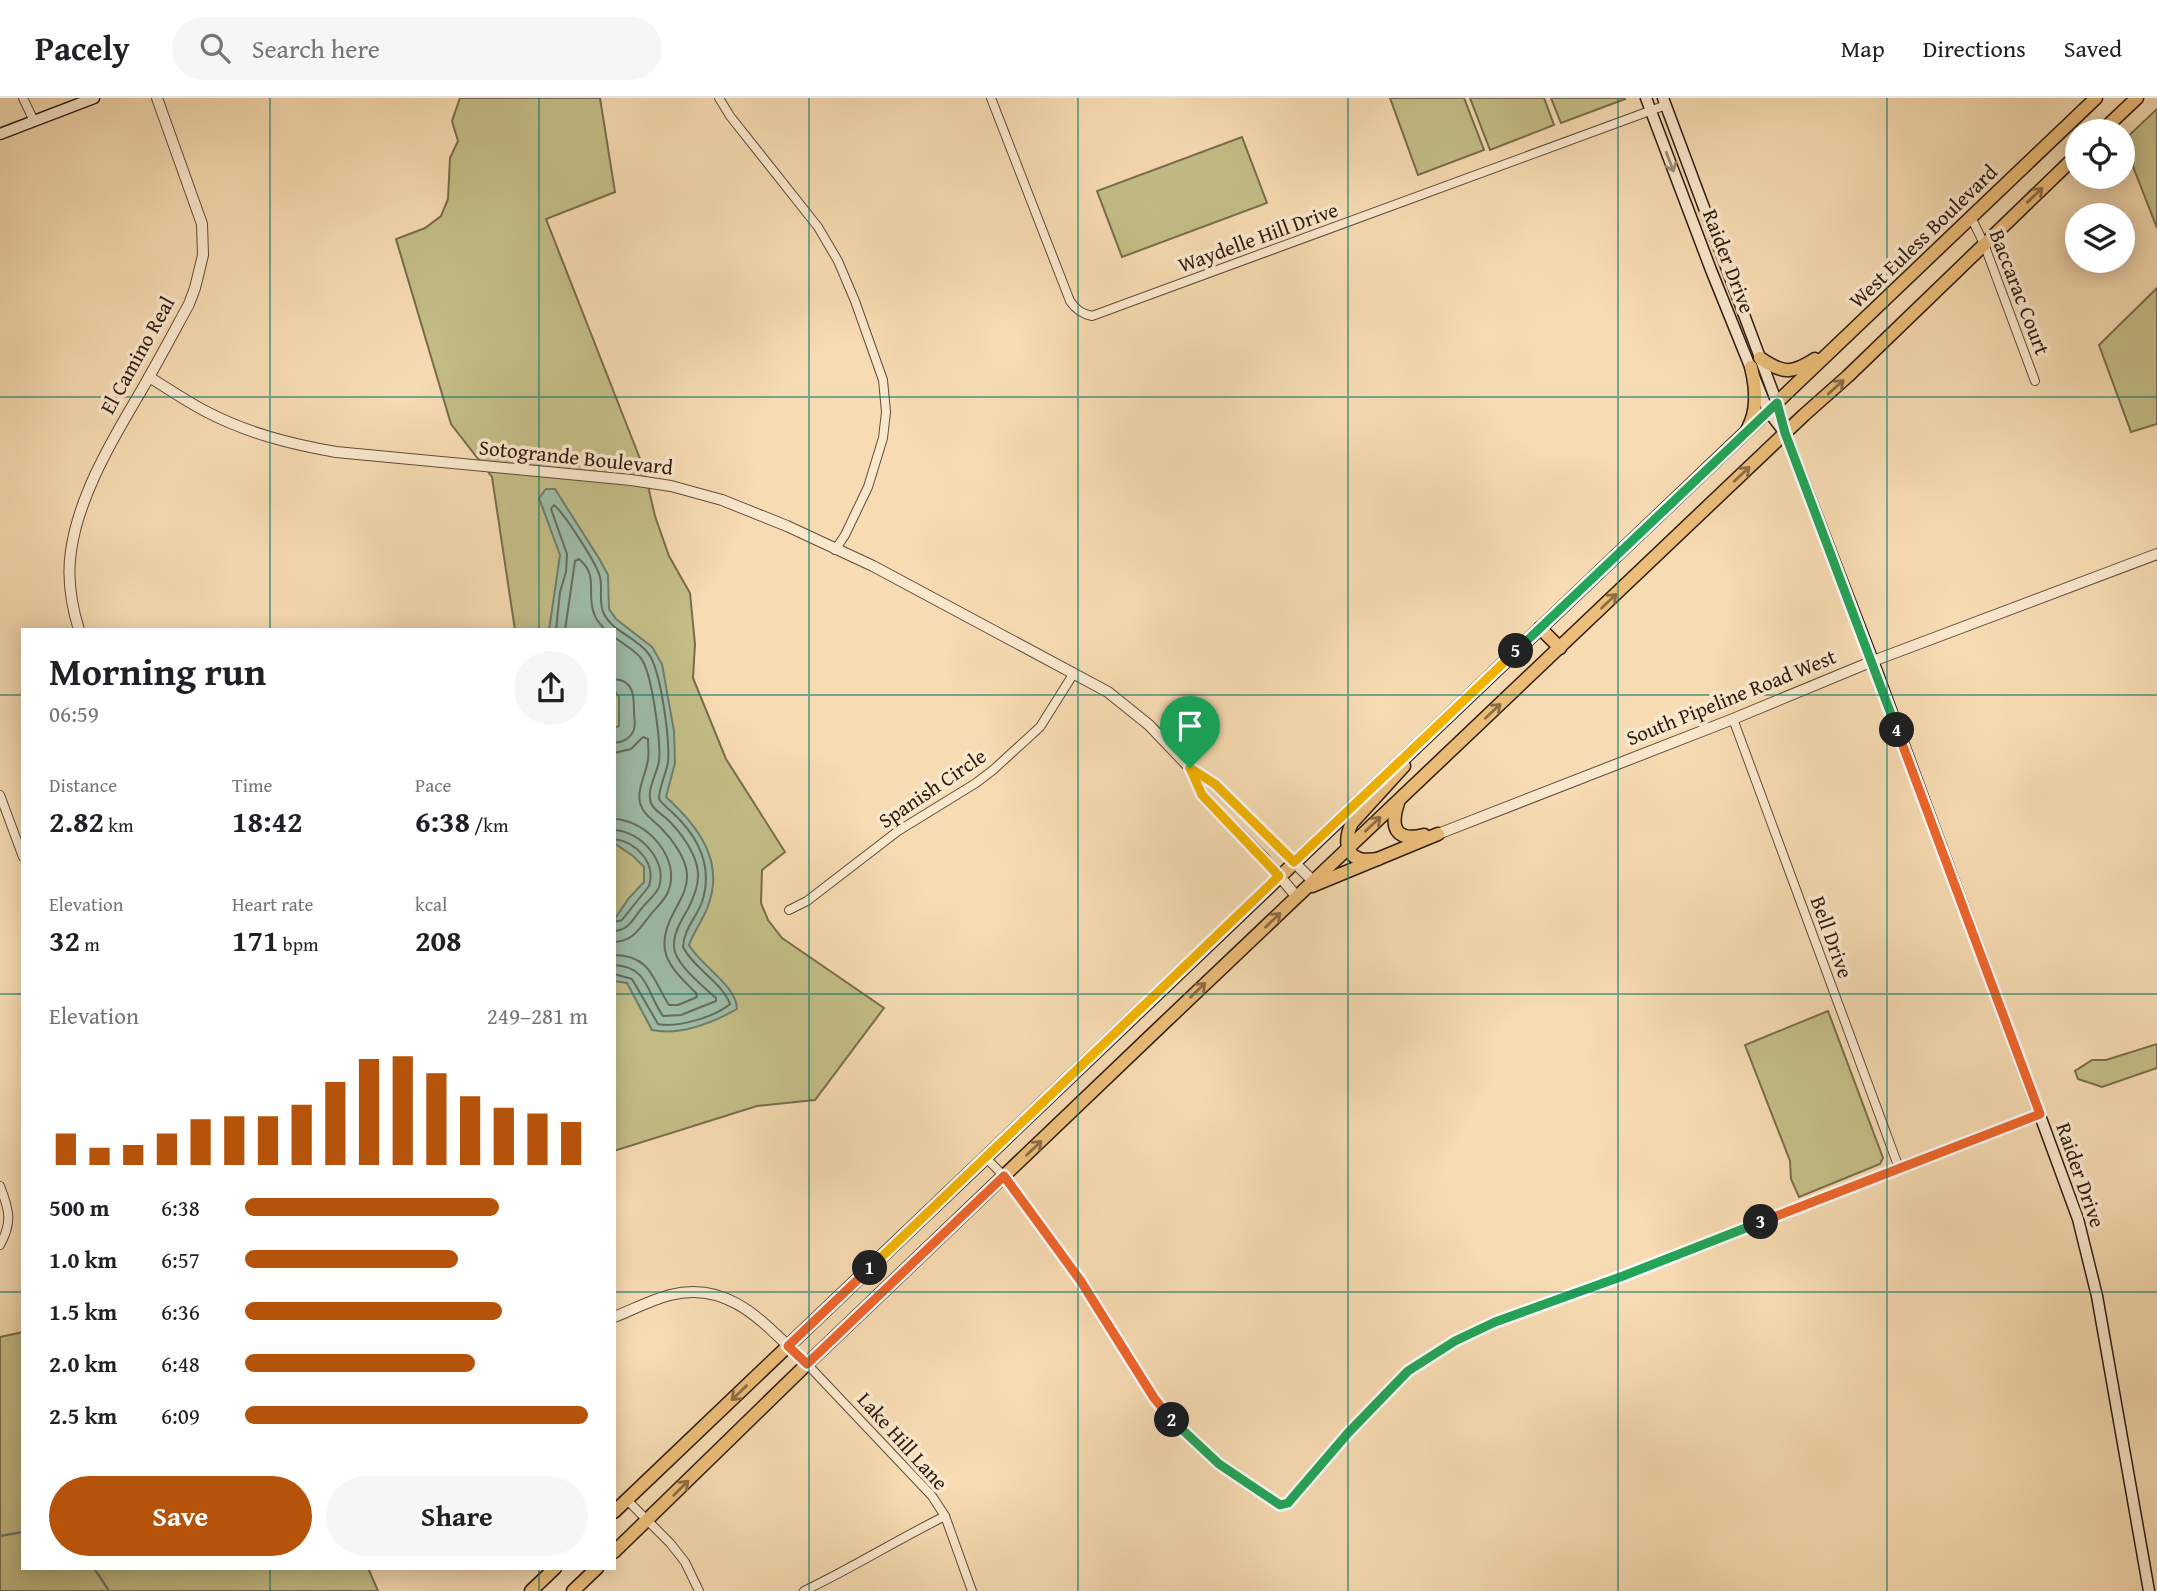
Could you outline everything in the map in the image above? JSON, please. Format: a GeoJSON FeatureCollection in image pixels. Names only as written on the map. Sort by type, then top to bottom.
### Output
{"type":"FeatureCollection","features":[{"type":"Feature","properties":{"kind":"main road"},"geometry":{"type":"LineString","coordinates":[[0,134],[94,98]]}},
{"type":"Feature","properties":{"kind":"main road","name":"Raider Drive"},"geometry":{"type":"LineString","coordinates":[[1646,98],[1724,302],[1756,363]]}},
{"type":"Feature","properties":{"kind":"main road","name":"West Euless Boulevard"},"geometry":{"type":"LineString","coordinates":[[1420,743],[2096,98]]}},
{"type":"Feature","properties":{"kind":"main road"},"geometry":{"type":"LineString","coordinates":[[2115,119],[2137,98]]}},
{"type":"Feature","properties":{"kind":"main road","name":"Raider Drive"},"geometry":{"type":"LineString","coordinates":[[1664,102],[1737,297],[1756,363],[1873,661],[2078,1219],[2098,1296],[2149,1591]]}},
{"type":"Feature","properties":{"kind":"main road"},"geometry":{"type":"LineString","coordinates":[[616,1550],[807,1364],[1848,376],[2065,166]]}},
{"type":"Feature","properties":{"kind":"main road"},"geometry":{"type":"LineString","coordinates":[[1724,302],[1737,297]]}},
{"type":"Feature","properties":{"kind":"main road"},"geometry":{"type":"LineString","coordinates":[[1745,433],[1752,420],[1755,403],[1756,363],[1786,371],[1793,370],[1803,367],[1836,346]]}},
{"type":"Feature","properties":{"kind":"main road"},"geometry":{"type":"LineString","coordinates":[[1540,628],[1560,648]]}},
{"type":"Feature","properties":{"kind":"main road"},"geometry":{"type":"LineString","coordinates":[[1378,859],[1361,860],[1348,848],[1347,832],[1352,823],[1399,773],[1420,743]]}},
{"type":"Feature","properties":{"kind":"main road"},"geometry":{"type":"LineString","coordinates":[[616,1509],[1420,743]]}},
{"type":"Feature","properties":{"kind":"main road"},"geometry":{"type":"LineString","coordinates":[[1399,800],[1393,823],[1397,831],[1412,838],[1438,834]]}},
{"type":"Feature","properties":{"kind":"main road"},"geometry":{"type":"LineString","coordinates":[[1305,889],[1438,834]]}},
{"type":"Feature","properties":{"kind":"main road"},"geometry":{"type":"LineString","coordinates":[[531,1591],[553,1570]]}},
{"type":"Feature","properties":{"kind":"main road"},"geometry":{"type":"LineString","coordinates":[[573,1591],[595,1570]]}},
{"type":"Feature","properties":{"kind":"street"},"geometry":{"type":"LineString","coordinates":[[23,98],[34,121]]}},
{"type":"Feature","properties":{"kind":"street","name":"El Camino Real"},"geometry":{"type":"LineString","coordinates":[[78,628],[71,598],[69,565],[76,528],[92,484],[113,440],[189,304],[204,244],[202,224],[157,98]]}},
{"type":"Feature","properties":{"kind":"street"},"geometry":{"type":"LineString","coordinates":[[719,98],[730,116],[818,227],[838,261],[883,380],[886,412],[883,438],[867,487],[845,535],[835,550]]}},
{"type":"Feature","properties":{"kind":"street","name":"Waydelle Hill Drive"},"geometry":{"type":"LineString","coordinates":[[992,98],[1070,301],[1085,315],[1092,316],[1651,111],[1664,102]]}},
{"type":"Feature","properties":{"kind":"street","name":"Baccarac Court"},"geometry":{"type":"LineString","coordinates":[[1971,217],[1984,244],[2035,381]]}},
{"type":"Feature","properties":{"kind":"street","name":"Sotogrande Boulevard"},"geometry":{"type":"LineString","coordinates":[[149,377],[205,411],[264,436],[295,445],[375,456],[671,485],[710,496],[787,526],[873,566],[1108,692],[1149,725],[1190,768],[1215,784],[1294,862],[1305,889]]}},
{"type":"Feature","properties":{"kind":"street","name":"South Pipeline Road West"},"geometry":{"type":"LineString","coordinates":[[1438,834],[1733,719],[1873,661],[2157,554]]}},
{"type":"Feature","properties":{"kind":"street","name":"Spanish Circle"},"geometry":{"type":"LineString","coordinates":[[789,910],[807,901],[898,831],[976,783],[993,769],[1040,727],[1074,673]]}},
{"type":"Feature","properties":{"kind":"street","name":"Bell Drive"},"geometry":{"type":"LineString","coordinates":[[1733,719],[1899,1168]]}},
{"type":"Feature","properties":{"kind":"street","name":"Sotogrande Boulevard"},"geometry":{"type":"LineString","coordinates":[[1190,768],[1202,795],[1279,876],[1305,889]]}},
{"type":"Feature","properties":{"kind":"street"},"geometry":{"type":"LineString","coordinates":[[0,794],[21,852]]}},
{"type":"Feature","properties":{"kind":"street"},"geometry":{"type":"LineString","coordinates":[[985,1157],[1004,1176],[1080,1280],[1154,1398],[1219,1464],[1280,1505],[1288,1503],[1348,1433],[1408,1371],[1455,1341],[1495,1322],[1623,1276],[2040,1114]]}},
{"type":"Feature","properties":{"kind":"street"},"geometry":{"type":"LineString","coordinates":[[0,1186],[9,1215],[0,1245]]}},
{"type":"Feature","properties":{"kind":"street"},"geometry":{"type":"LineString","coordinates":[[616,1316],[669,1295],[708,1293],[733,1300],[746,1308],[807,1364]]}},
{"type":"Feature","properties":{"kind":"street","name":"Lake Hill Lane"},"geometry":{"type":"LineString","coordinates":[[807,1364],[932,1496],[944,1516],[972,1591]]}},
{"type":"Feature","properties":{"kind":"street"},"geometry":{"type":"LineString","coordinates":[[626,1500],[670,1543],[685,1562],[699,1591]]}},
{"type":"Feature","properties":{"kind":"street"},"geometry":{"type":"LineString","coordinates":[[804,1591],[847,1571],[944,1516]]}},
{"type":"Feature","properties":{"kind":"shaded area"},"geometry":{"type":"Polygon","coordinates":[[[460,98],[600,98],[615,192],[546,219],[644,469],[655,516],[669,556],[690,593],[695,644],[693,678],[726,759],[785,852],[762,870],[761,903],[768,920],[782,938],[884,1008],[815,1100],[757,1106],[616,1150],[616,628],[515,628],[492,477],[451,424],[396,239],[425,228],[441,216],[448,199],[450,158],[458,141],[452,121],[460,98]]]}},
{"type":"Feature","properties":{"kind":"shaded area"},"geometry":{"type":"Polygon","coordinates":[[[1390,98],[1464,98],[1484,150],[1418,175],[1390,98]]]}},
{"type":"Feature","properties":{"kind":"shaded area"},"geometry":{"type":"Polygon","coordinates":[[[1470,98],[1544,98],[1554,125],[1490,150],[1470,98]]]}},
{"type":"Feature","properties":{"kind":"shaded area"},"geometry":{"type":"Polygon","coordinates":[[[1551,98],[1624,98],[1625,99],[1561,123],[1551,98]]]}},
{"type":"Feature","properties":{"kind":"shaded area"},"geometry":{"type":"Polygon","coordinates":[[[2157,109],[2157,228],[2135,172],[2135,130],[2157,109]]]}},
{"type":"Feature","properties":{"kind":"shaded area"},"geometry":{"type":"Polygon","coordinates":[[[1242,137],[1267,203],[1122,257],[1097,191],[1242,137]]]}},
{"type":"Feature","properties":{"kind":"shaded area"},"geometry":{"type":"Polygon","coordinates":[[[2157,288],[2157,424],[2131,432],[2099,345],[2157,288]]]}},
{"type":"Feature","properties":{"kind":"shaded area"},"geometry":{"type":"Polygon","coordinates":[[[1828,1011],[1883,1158],[1880,1164],[1799,1197],[1791,1179],[1790,1161],[1745,1045],[1828,1011]]]}},
{"type":"Feature","properties":{"kind":"shaded area"},"geometry":{"type":"Polygon","coordinates":[[[2157,1044],[2157,1068],[2102,1087],[2078,1079],[2075,1071],[2092,1060],[2106,1060],[2157,1044]]]}},
{"type":"Feature","properties":{"kind":"shaded area"},"geometry":{"type":"Polygon","coordinates":[[[21,1332],[21,1570],[369,1570],[378,1591],[0,1591],[0,1337],[21,1332]]]}},
{"type":"Feature","properties":{"kind":"water"},"geometry":{"type":"Polygon","coordinates":[[[546,489],[555,489],[608,575],[609,609],[616,619],[652,647],[662,664],[674,731],[675,763],[666,797],[698,832],[711,859],[713,874],[708,906],[689,945],[731,992],[737,1009],[696,1027],[674,1031],[652,1030],[627,983],[616,981],[616,917],[644,882],[644,867],[616,844],[616,727],[619,726],[619,697],[616,693],[616,628],[549,628],[560,555],[539,498],[546,489]]]}},
{"type":"Feature","properties":{"kind":"waterway"},"geometry":{"type":"LineString","coordinates":[[0,1536],[21,1532]]}},
{"type":"Feature","properties":{"kind":"waterway"},"geometry":{"type":"LineString","coordinates":[[95,1570],[109,1591]]}},
{"type":"Feature","properties":{"kind":"route"},"geometry":{"type":"LineString","coordinates":[[1777,403],[1785,433],[1873,661],[2040,1114],[1623,1276],[1495,1322],[1455,1341],[1408,1371],[1348,1433],[1288,1503],[1280,1505],[1219,1464],[1199,1447],[1154,1398],[1084,1284],[1004,1176],[807,1364],[788,1346],[1279,876],[1202,795],[1190,768],[1215,784],[1294,862],[1777,403]]}}]}
